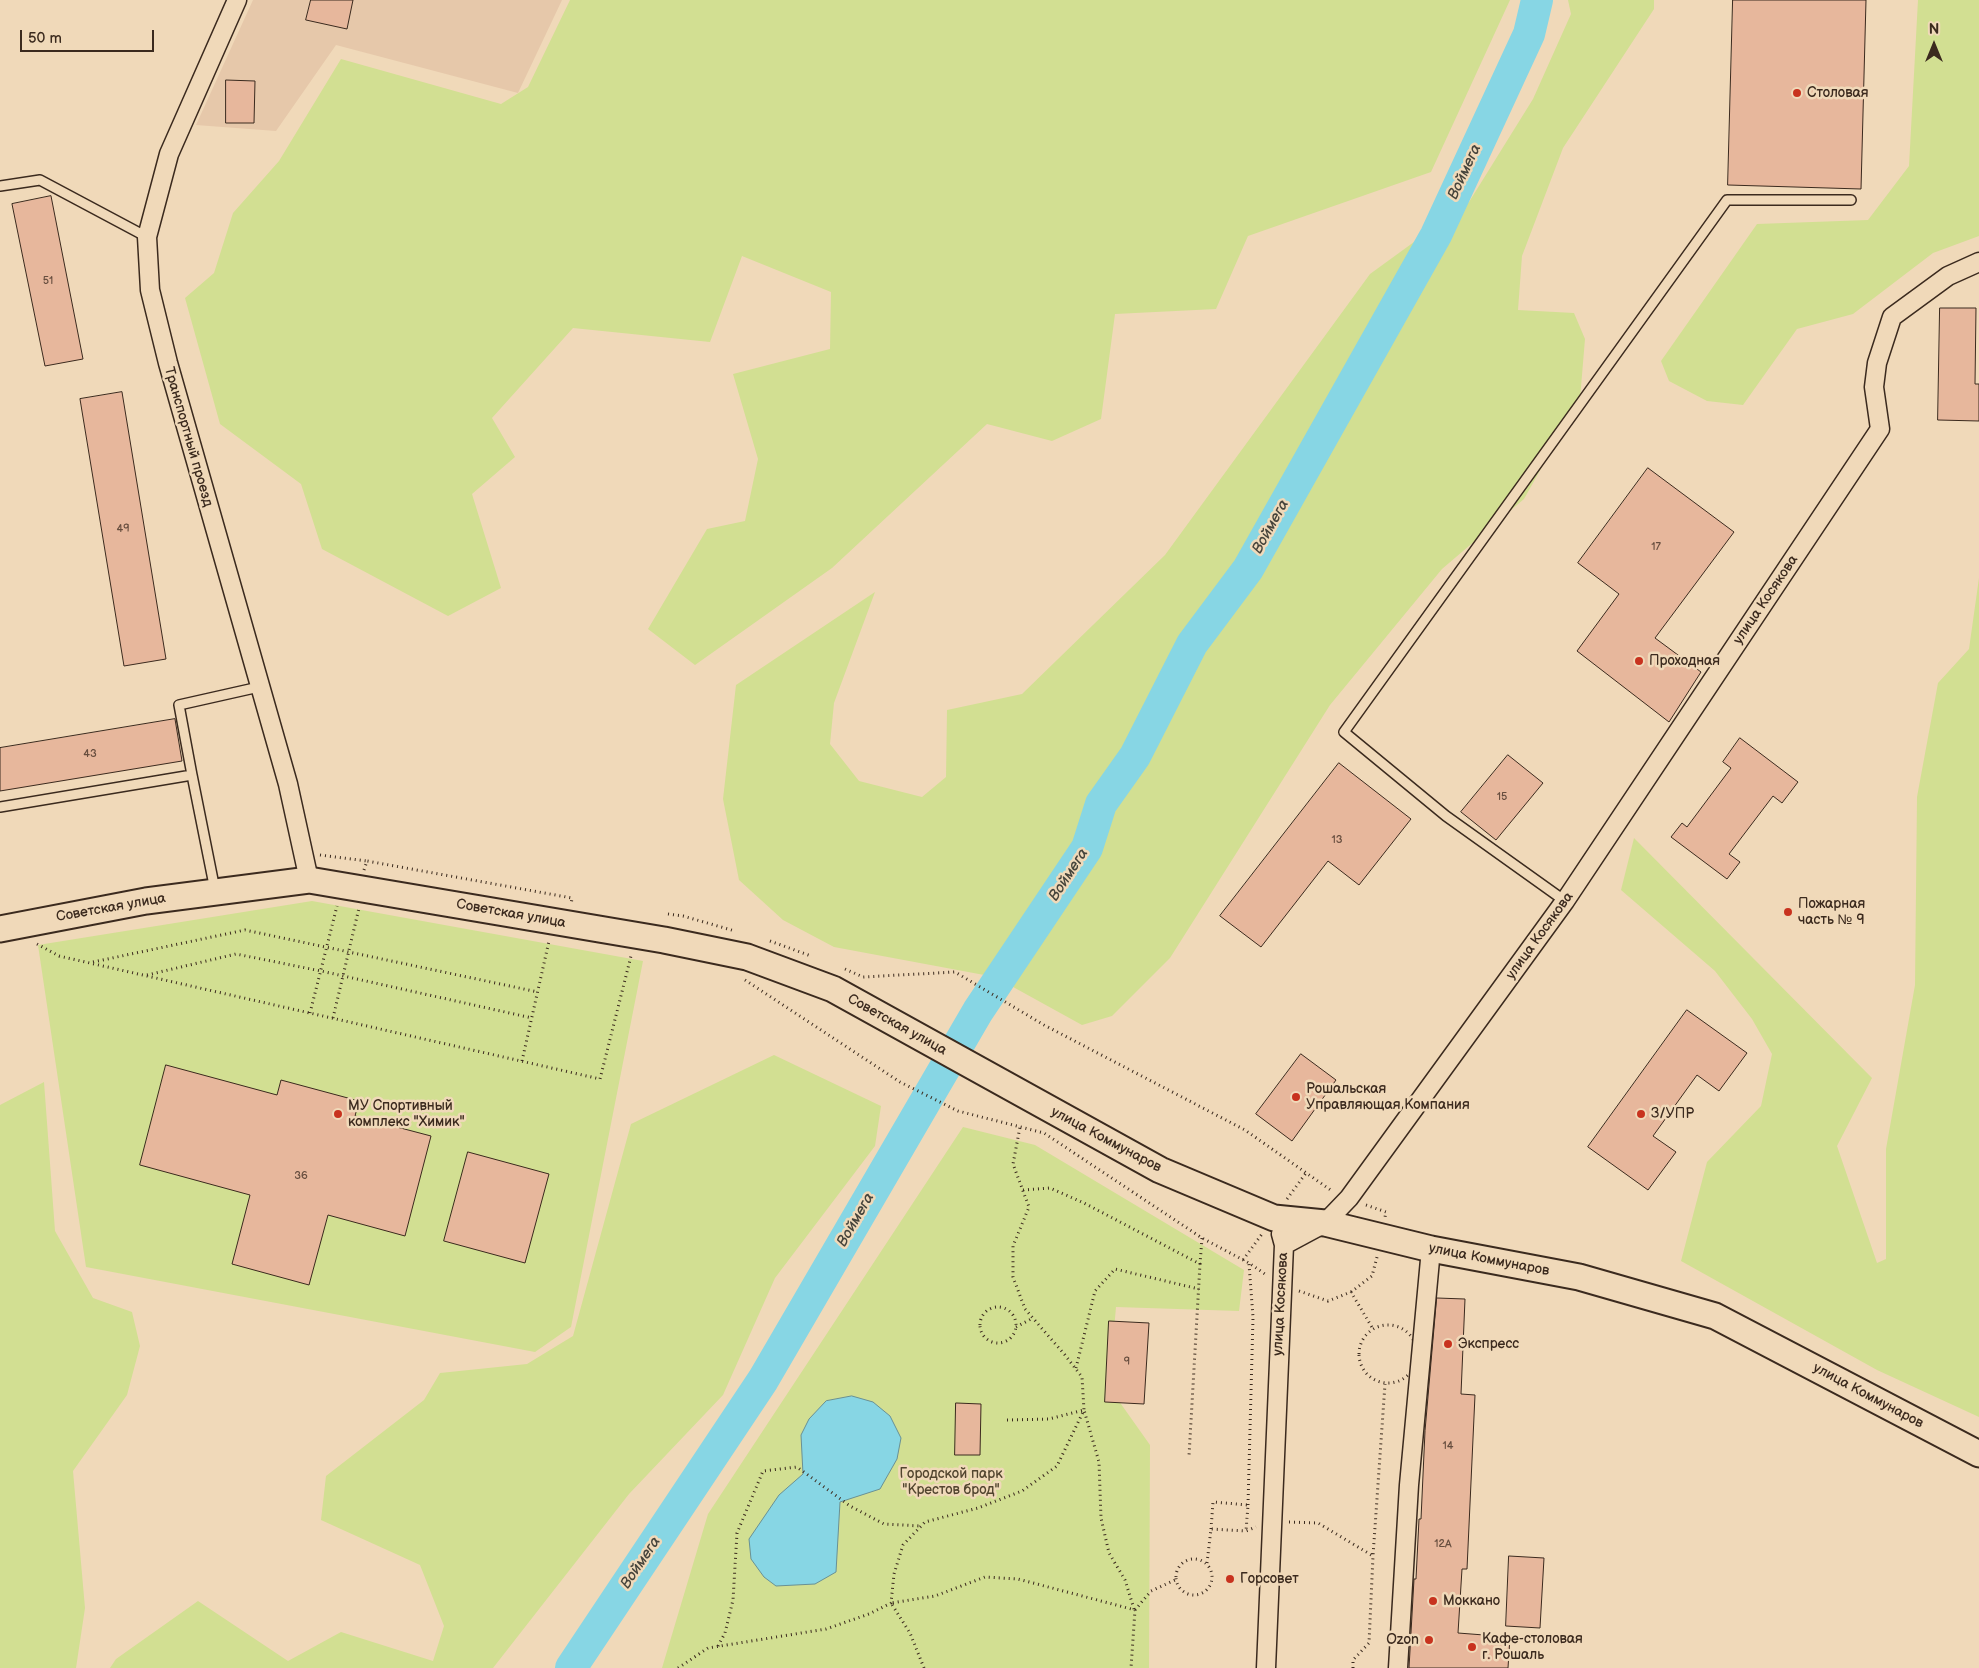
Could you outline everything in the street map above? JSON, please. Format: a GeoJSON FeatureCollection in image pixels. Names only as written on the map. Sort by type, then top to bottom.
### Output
{"type":"FeatureCollection","features":[{"type":"Feature","properties":{"kind":"street","name":"Транспортный проезд"},"geometry":{"type":"LineString","coordinates":[[238,0],[169,154],[148,237],[150,290],[168,363],[288,784],[309,880]]}},
{"type":"Feature","properties":{"kind":"street","name":"улица Косякова"},"geometry":{"type":"LineString","coordinates":[[1266,1668],[1284,1245],[1325,1224],[1349,1198],[1565,901],[1880,429],[1874,387],[1876,363],[1892,317],[1948,276],[1979,262]]}},
{"type":"Feature","properties":{"kind":"street","name":"Советская улица"},"geometry":{"type":"LineString","coordinates":[[0,929],[146,901],[309,880],[664,940],[747,957],[833,989],[996,1080]]}},
{"type":"Feature","properties":{"kind":"street","name":"улица Коммунаров"},"geometry":{"type":"LineString","coordinates":[[996,1080],[1160,1170],[1274,1218],[1325,1224],[1431,1250],[1579,1277],[1715,1316],[1979,1454]]}},
{"type":"Feature","properties":{"kind":"street"},"geometry":{"type":"LineString","coordinates":[[1274,1218],[1278,1223],[1284,1245]]}},
{"type":"Feature","properties":{"kind":"street"},"geometry":{"type":"LineString","coordinates":[[1398,1668],[1409,1485],[1431,1250]]}},
{"type":"Feature","properties":{"kind":"lane"},"geometry":{"type":"LineString","coordinates":[[0,186],[40,180],[148,237]]}},
{"type":"Feature","properties":{"kind":"lane"},"geometry":{"type":"LineString","coordinates":[[1565,901],[1446,816],[1344,732],[1728,200],[1851,200]]}},
{"type":"Feature","properties":{"kind":"lane"},"geometry":{"type":"LineString","coordinates":[[215,892],[179,705],[259,687]]}},
{"type":"Feature","properties":{"kind":"lane"},"geometry":{"type":"LineString","coordinates":[[0,807],[192,775]]}},
{"type":"Feature","properties":{"kind":"path"},"geometry":{"type":"LineString","coordinates":[[302,852],[367,861]]}},
{"type":"Feature","properties":{"kind":"path"},"geometry":{"type":"LineString","coordinates":[[310,1013],[339,901]]}},
{"type":"Feature","properties":{"kind":"path"},"geometry":{"type":"LineString","coordinates":[[333,1018],[360,905],[355,904]]}},
{"type":"Feature","properties":{"kind":"path"},"geometry":{"type":"LineString","coordinates":[[668,914],[683,916],[740,932]]}},
{"type":"Feature","properties":{"kind":"path"},"geometry":{"type":"LineString","coordinates":[[90,963],[244,930],[538,992]]}},
{"type":"Feature","properties":{"kind":"path"},"geometry":{"type":"LineString","coordinates":[[540,939],[556,942]]}},
{"type":"Feature","properties":{"kind":"path"},"geometry":{"type":"LineString","coordinates":[[765,940],[818,959]]}},
{"type":"Feature","properties":{"kind":"path"},"geometry":{"type":"LineString","coordinates":[[522,1061],[549,941]]}},
{"type":"Feature","properties":{"kind":"path"},"geometry":{"type":"LineString","coordinates":[[34,942],[59,956],[600,1079],[631,956],[640,958]]}},
{"type":"Feature","properties":{"kind":"path"},"geometry":{"type":"LineString","coordinates":[[144,976],[236,954],[321,970],[532,1018]]}},
{"type":"Feature","properties":{"kind":"path"},"geometry":{"type":"LineString","coordinates":[[836,966],[863,977],[955,972],[1044,1025],[1245,1130],[1332,1191],[1349,1198]]}},
{"type":"Feature","properties":{"kind":"path"},"geometry":{"type":"LineString","coordinates":[[740,976],[900,1082],[958,1111],[1044,1133],[1202,1238],[1249,1263],[1282,1285],[1328,1301],[1351,1292],[1373,1329]]}},
{"type":"Feature","properties":{"kind":"path"},"geometry":{"type":"LineString","coordinates":[[1020,1127],[1013,1164],[1029,1207],[1013,1246],[1013,1277],[1025,1309],[1082,1377],[1084,1410],[1099,1462],[1101,1518],[1109,1553],[1125,1580],[1134,1610],[1130,1668]]}},
{"type":"Feature","properties":{"kind":"path"},"geometry":{"type":"LineString","coordinates":[[1023,1190],[1050,1188],[1084,1203],[1200,1264]]}},
{"type":"Feature","properties":{"kind":"path"},"geometry":{"type":"LineString","coordinates":[[1189,1456],[1202,1238]]}},
{"type":"Feature","properties":{"kind":"path"},"geometry":{"type":"LineString","coordinates":[[1246,1531],[1253,1317],[1249,1263]]}},
{"type":"Feature","properties":{"kind":"path"},"geometry":{"type":"LineString","coordinates":[[1076,1369],[1095,1291],[1115,1270],[1199,1289]]}},
{"type":"Feature","properties":{"kind":"path"},"geometry":{"type":"LineString","coordinates":[[1016,1328],[1013,1315],[1002,1307],[996,1306],[988,1309],[983,1314],[980,1322],[980,1329],[984,1336],[990,1341],[997,1343],[1009,1339],[1016,1328],[1033,1318]]}},
{"type":"Feature","properties":{"kind":"path"},"geometry":{"type":"LineString","coordinates":[[1391,1325],[1400,1327],[1408,1332],[1417,1348],[1417,1358],[1410,1374],[1403,1380],[1385,1384],[1368,1376],[1359,1360],[1361,1342],[1373,1329],[1391,1325]]}},
{"type":"Feature","properties":{"kind":"path"},"geometry":{"type":"LineString","coordinates":[[1353,1668],[1353,1660],[1369,1643],[1385,1384]]}},
{"type":"Feature","properties":{"kind":"path"},"geometry":{"type":"LineString","coordinates":[[1007,1420],[1049,1419],[1084,1410]]}},
{"type":"Feature","properties":{"kind":"path"},"geometry":{"type":"LineString","coordinates":[[924,1668],[910,1633],[894,1610],[892,1603],[894,1574],[903,1544],[925,1522],[978,1508],[1022,1491],[1057,1466],[1084,1410]]}},
{"type":"Feature","properties":{"kind":"path"},"geometry":{"type":"LineString","coordinates":[[718,1647],[725,1633],[733,1600],[737,1533],[763,1471],[797,1467],[850,1506],[884,1524],[920,1526]]}},
{"type":"Feature","properties":{"kind":"path"},"geometry":{"type":"LineString","coordinates":[[1207,1563],[1193,1558],[1186,1560],[1180,1565],[1176,1572],[1175,1580],[1181,1590],[1187,1594],[1199,1595],[1211,1585],[1213,1577],[1207,1563],[1212,1502],[1248,1505]]}},
{"type":"Feature","properties":{"kind":"path"},"geometry":{"type":"LineString","coordinates":[[1210,1529],[1246,1531],[1272,1521],[1318,1523],[1373,1556]]}},
{"type":"Feature","properties":{"kind":"path"},"geometry":{"type":"LineString","coordinates":[[678,1668],[708,1648],[826,1629],[869,1614],[892,1603],[935,1596],[985,1577],[1018,1579],[1134,1610]]}},
{"type":"Feature","properties":{"kind":"path"},"geometry":{"type":"LineString","coordinates":[[1134,1610],[1151,1591],[1175,1580]]}},
{"type":"Feature","properties":{"kind":"shaded area"},"geometry":{"type":"Polygon","coordinates":[[[253,0],[562,0],[518,93],[336,45],[276,131],[196,125],[253,0]]]}},
{"type":"Feature","properties":{"kind":"green space"},"geometry":{"type":"Polygon","coordinates":[[[570,0],[1510,0],[1431,172],[1248,236],[1216,309],[1115,314],[1101,419],[1052,441],[987,424],[832,568],[695,665],[648,629],[707,529],[745,521],[758,459],[733,374],[830,349],[831,292],[742,256],[710,342],[573,328],[492,418],[515,457],[472,494],[501,588],[448,616],[322,549],[301,484],[220,424],[185,298],[214,273],[233,213],[279,161],[341,59],[501,104],[528,87],[570,0]]]}},
{"type":"Feature","properties":{"kind":"green space"},"geometry":{"type":"Polygon","coordinates":[[[1568,0],[1654,0],[1654,9],[1563,148],[1522,256],[1518,310],[1574,313],[1585,339],[1580,399],[1524,499],[1442,569],[1330,705],[1170,958],[1112,1016],[1082,1025],[995,977],[834,947],[783,920],[739,880],[723,799],[736,685],[875,592],[834,703],[830,744],[859,781],[922,797],[946,777],[947,710],[1022,694],[1165,555],[1370,274],[1469,202],[1533,99],[1571,14],[1568,0]]]}},
{"type":"Feature","properties":{"kind":"green space"},"geometry":{"type":"Polygon","coordinates":[[[1918,0],[1979,0],[1979,236],[1933,253],[1853,314],[1797,329],[1743,405],[1707,401],[1669,381],[1661,361],[1757,224],[1868,220],[1909,166],[1918,0]]]}},
{"type":"Feature","properties":{"kind":"green space"},"geometry":{"type":"Polygon","coordinates":[[[1979,578],[1979,1417],[1877,1370],[1681,1261],[1707,1162],[1761,1106],[1772,1054],[1752,1019],[1715,971],[1621,890],[1634,838],[1872,1078],[1837,1146],[1877,1263],[1886,1259],[1886,1149],[1915,985],[1917,797],[1938,683],[1969,649],[1979,578]]]}},
{"type":"Feature","properties":{"kind":"green space","name":"МУ Спортивный комплекс \"Химик\""},"geometry":{"type":"Polygon","coordinates":[[[312,901],[643,961],[571,1327],[535,1352],[86,1267],[38,945],[312,901]]]}},
{"type":"Feature","properties":{"kind":"green space"},"geometry":{"type":"Polygon","coordinates":[[[774,1055],[881,1106],[875,1146],[775,1278],[723,1395],[629,1494],[493,1668],[110,1668],[116,1659],[198,1601],[288,1661],[341,1632],[433,1661],[444,1626],[420,1565],[321,1520],[326,1476],[424,1400],[440,1373],[527,1364],[573,1336],[631,1124],[774,1055]]]}},
{"type":"Feature","properties":{"kind":"green space"},"geometry":{"type":"Polygon","coordinates":[[[44,1082],[55,1231],[93,1298],[132,1312],[140,1346],[127,1395],[73,1471],[85,1608],[76,1668],[0,1668],[0,1105],[44,1082]]]}},
{"type":"Feature","properties":{"kind":"green space","name":"Городской парк \"Крестов брод\""},"geometry":{"type":"Polygon","coordinates":[[[963,1127],[1035,1145],[1244,1270],[1239,1311],[1116,1307],[1109,1387],[1150,1445],[1149,1668],[662,1668],[708,1514],[963,1127]]]}},
{"type":"Feature","properties":{"kind":"water"},"geometry":{"type":"Polygon","coordinates":[[[852,1396],[873,1402],[890,1416],[901,1438],[897,1459],[880,1489],[840,1502],[836,1572],[815,1584],[776,1586],[764,1577],[751,1559],[749,1539],[779,1495],[803,1474],[801,1435],[809,1419],[826,1401],[852,1396]]]}},
{"type":"Feature","properties":{"kind":"building"},"geometry":{"type":"Polygon","coordinates":[[[311,0],[353,0],[347,29],[306,20],[311,0]]]}},
{"type":"Feature","properties":{"kind":"building","name":"Столовая"},"geometry":{"type":"Polygon","coordinates":[[[1733,0],[1866,0],[1861,189],[1728,185],[1733,0]]]}},
{"type":"Feature","properties":{"kind":"building"},"geometry":{"type":"Polygon","coordinates":[[[226,80],[255,81],[254,123],[226,123],[226,80]]]}},
{"type":"Feature","properties":{"kind":"building"},"geometry":{"type":"Polygon","coordinates":[[[51,196],[83,359],[45,366],[12,204],[51,196]]]}},
{"type":"Feature","properties":{"kind":"building"},"geometry":{"type":"Polygon","coordinates":[[[1940,308],[1976,308],[1975,384],[1979,384],[1979,421],[1938,420],[1940,308]]]}},
{"type":"Feature","properties":{"kind":"building"},"geometry":{"type":"Polygon","coordinates":[[[122,392],[166,659],[124,666],[80,399],[122,392]]]}},
{"type":"Feature","properties":{"kind":"building"},"geometry":{"type":"Polygon","coordinates":[[[1648,468],[1734,532],[1655,638],[1701,672],[1669,722],[1577,651],[1619,594],[1578,563],[1648,468]]]}},
{"type":"Feature","properties":{"kind":"building"},"geometry":{"type":"Polygon","coordinates":[[[175,719],[182,761],[0,791],[0,748],[175,719]]]}},
{"type":"Feature","properties":{"kind":"building"},"geometry":{"type":"Polygon","coordinates":[[[1740,738],[1798,782],[1782,803],[1773,796],[1729,854],[1740,862],[1727,879],[1671,837],[1682,823],[1687,827],[1731,768],[1723,762],[1740,738]]]}},
{"type":"Feature","properties":{"kind":"building"},"geometry":{"type":"Polygon","coordinates":[[[1508,755],[1543,783],[1496,840],[1461,812],[1508,755]]]}},
{"type":"Feature","properties":{"kind":"building"},"geometry":{"type":"Polygon","coordinates":[[[1339,763],[1411,819],[1359,885],[1328,861],[1261,947],[1220,916],[1339,763]]]}},
{"type":"Feature","properties":{"kind":"building","name":"З/УПР"},"geometry":{"type":"Polygon","coordinates":[[[1687,1010],[1747,1053],[1719,1091],[1697,1075],[1653,1136],[1676,1152],[1648,1190],[1588,1147],[1687,1010]]]}},
{"type":"Feature","properties":{"kind":"building","name":"Рошальская Управляющая Компания"},"geometry":{"type":"Polygon","coordinates":[[[1301,1054],[1336,1080],[1292,1141],[1256,1114],[1301,1054]]]}},
{"type":"Feature","properties":{"kind":"building"},"geometry":{"type":"Polygon","coordinates":[[[166,1065],[277,1095],[281,1080],[359,1101],[355,1116],[431,1136],[405,1236],[328,1215],[309,1285],[232,1264],[250,1195],[140,1165],[166,1065]]]}},
{"type":"Feature","properties":{"kind":"building"},"geometry":{"type":"Polygon","coordinates":[[[468,1152],[549,1174],[525,1263],[444,1241],[468,1152]]]}},
{"type":"Feature","properties":{"kind":"building"},"geometry":{"type":"Polygon","coordinates":[[[1437,1298],[1465,1299],[1461,1394],[1475,1395],[1467,1569],[1462,1569],[1458,1633],[1510,1637],[1508,1668],[1409,1668],[1414,1579],[1416,1579],[1419,1519],[1421,1519],[1425,1431],[1437,1298]]]}},
{"type":"Feature","properties":{"kind":"building"},"geometry":{"type":"Polygon","coordinates":[[[1109,1321],[1149,1323],[1144,1404],[1105,1402],[1109,1321]]]}},
{"type":"Feature","properties":{"kind":"building"},"geometry":{"type":"Polygon","coordinates":[[[956,1403],[981,1404],[980,1455],[955,1455],[956,1403]]]}},
{"type":"Feature","properties":{"kind":"building"},"geometry":{"type":"Polygon","coordinates":[[[1509,1556],[1544,1558],[1540,1628],[1506,1626],[1509,1556]]]}},
{"type":"Feature","properties":{"kind":"waterway","name":"Воймега"},"geometry":{"type":"LineString","coordinates":[[571,1668],[763,1380],[978,1011],[1087,848],[1101,804],[1135,756],[1192,644],[1248,569],[1436,235],[1529,34],[1537,0]]}},
{"type":"Feature","properties":{"kind":"place","name":"Столовая"},"geometry":{"type":"Point","coordinates":[1797,93]}},
{"type":"Feature","properties":{"kind":"place","name":"Проходная"},"geometry":{"type":"Point","coordinates":[1639,661]}},
{"type":"Feature","properties":{"kind":"place","name":"Пожарная часть № 9"},"geometry":{"type":"Point","coordinates":[1788,912]}},
{"type":"Feature","properties":{"kind":"place","name":"Рошальская Управляющая Компания"},"geometry":{"type":"Point","coordinates":[1296,1097]}},
{"type":"Feature","properties":{"kind":"place","name":"МУ Спортивный комплекс \"Химик\""},"geometry":{"type":"Point","coordinates":[338,1114]}},
{"type":"Feature","properties":{"kind":"place","name":"З/УПР"},"geometry":{"type":"Point","coordinates":[1641,1114]}},
{"type":"Feature","properties":{"kind":"place","name":"Экспресс"},"geometry":{"type":"Point","coordinates":[1448,1344]}},
{"type":"Feature","properties":{"kind":"place","name":"Горсовет"},"geometry":{"type":"Point","coordinates":[1230,1579]}},
{"type":"Feature","properties":{"kind":"place","name":"Моккано"},"geometry":{"type":"Point","coordinates":[1433,1601]}},
{"type":"Feature","properties":{"kind":"place","name":"Ozon"},"geometry":{"type":"Point","coordinates":[1429,1640]}},
{"type":"Feature","properties":{"kind":"place","name":"Кафе-столовая г. Рошаль"},"geometry":{"type":"Point","coordinates":[1472,1647]}}]}
